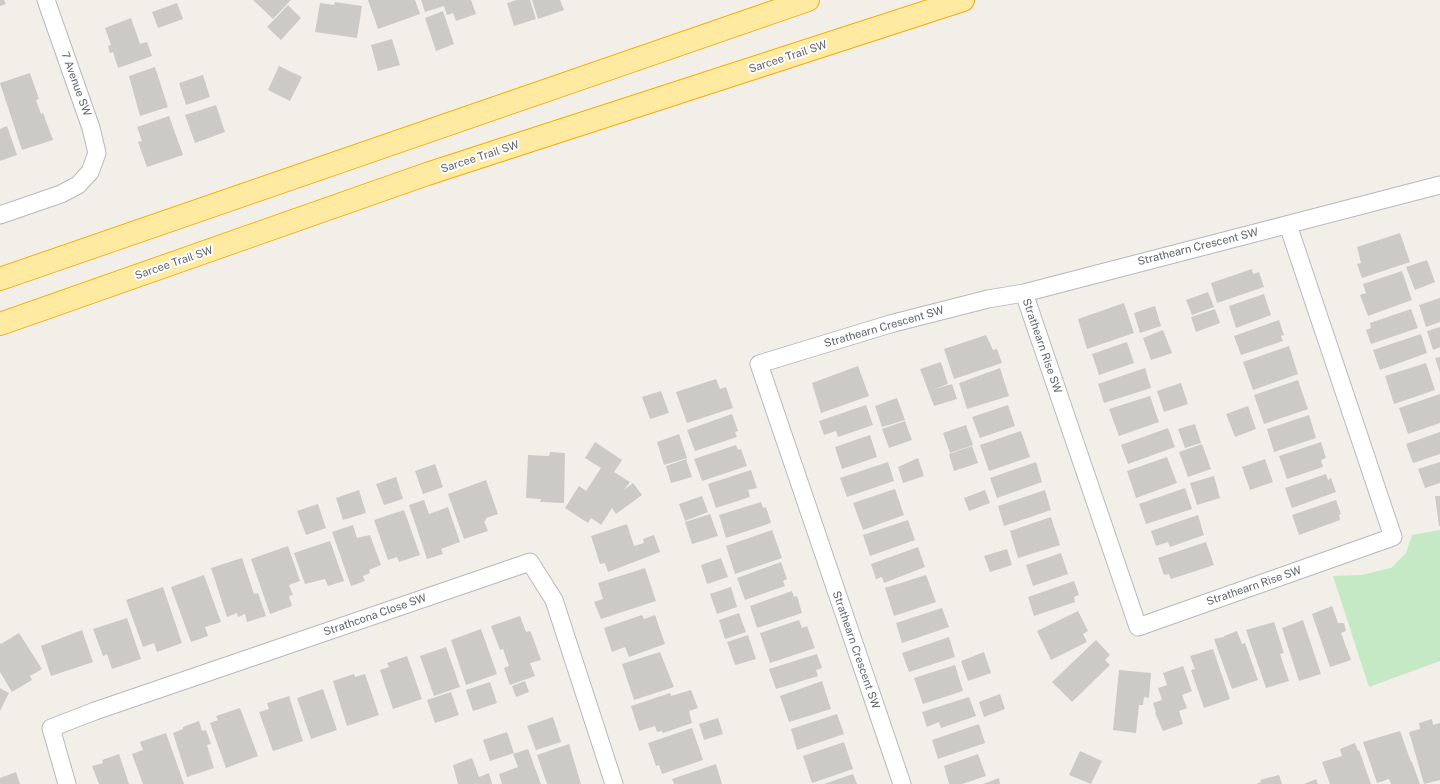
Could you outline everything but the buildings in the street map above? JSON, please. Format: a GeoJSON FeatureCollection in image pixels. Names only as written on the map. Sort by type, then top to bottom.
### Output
{"type":"FeatureCollection","features":[{"type":"Feature","properties":{"kind":"highway"},"geometry":{"type":"LineString","coordinates":[[0,279],[808,0]]}},
{"type":"Feature","properties":{"kind":"highway","name":"Sarcee Trail SW"},"geometry":{"type":"LineString","coordinates":[[0,324],[427,174],[964,0]]}},
{"type":"Feature","properties":{"kind":"street","name":"7 Avenue SW"},"geometry":{"type":"LineString","coordinates":[[0,215],[61,194],[78,185],[91,169],[97,153],[92,128],[46,0]]}},
{"type":"Feature","properties":{"kind":"street","name":"Strathearn Crescent SW"},"geometry":{"type":"LineString","coordinates":[[902,784],[759,364],[890,324],[988,299],[1024,293],[1155,257],[1440,185]]}},
{"type":"Feature","properties":{"kind":"street","name":"Strathearn Rise SW"},"geometry":{"type":"LineString","coordinates":[[1024,293],[1138,627],[1393,538],[1288,224]]}},
{"type":"Feature","properties":{"kind":"street","name":"Strathcona Close SW"},"geometry":{"type":"LineString","coordinates":[[67,784],[61,768],[51,728],[95,711],[530,562],[554,600],[614,784]]}},
{"type":"Feature","properties":{"kind":"green space"},"geometry":{"type":"Polygon","coordinates":[[[1440,530],[1440,661],[1369,687],[1333,576],[1361,575],[1391,568],[1406,553],[1412,535],[1440,530]]]}}]}
